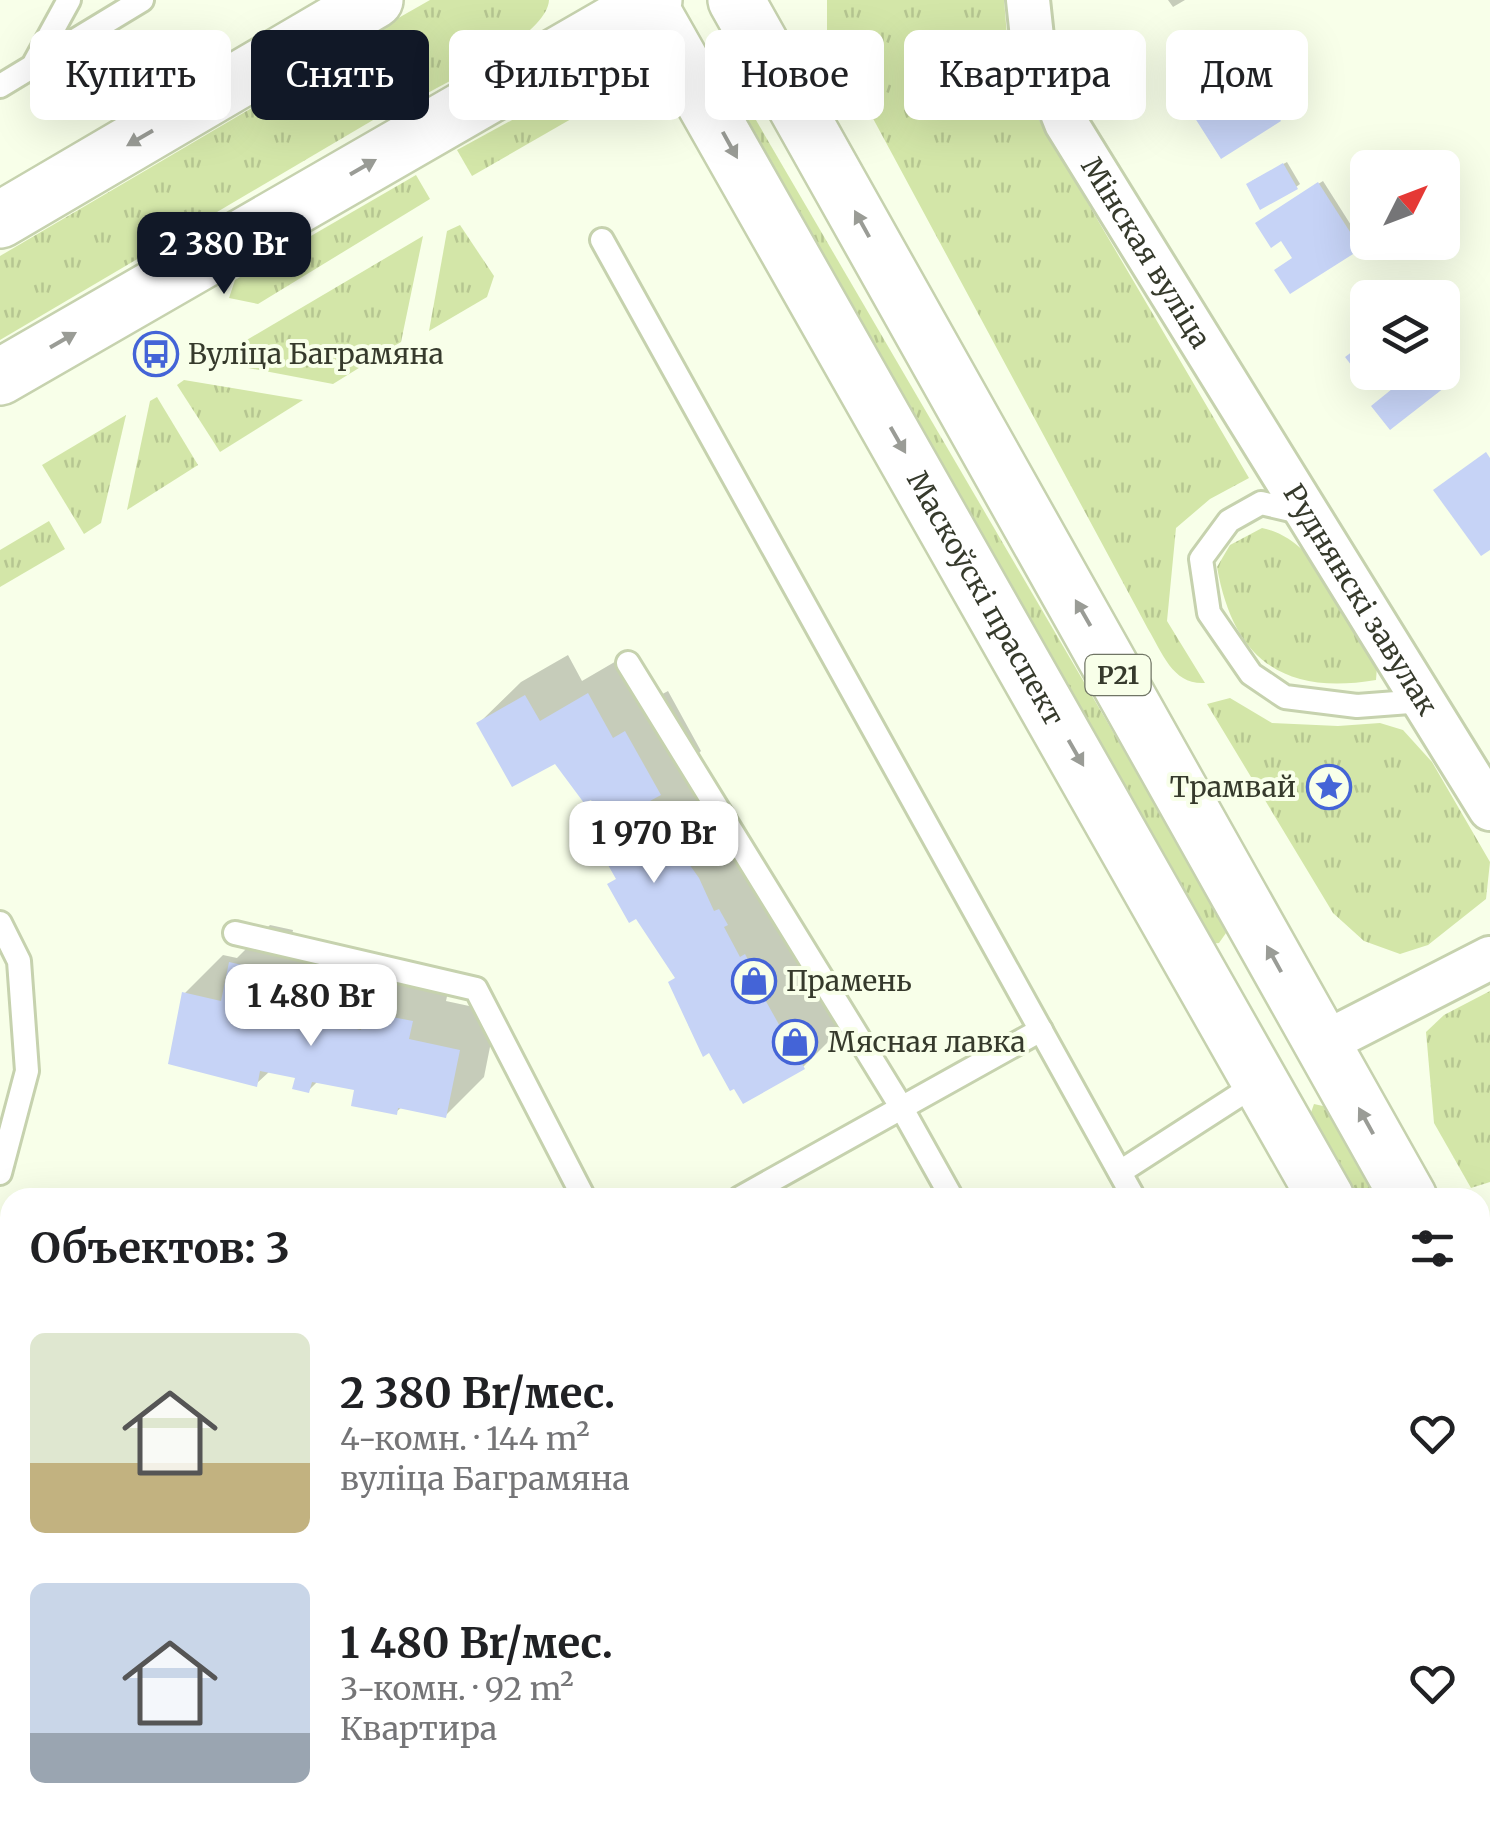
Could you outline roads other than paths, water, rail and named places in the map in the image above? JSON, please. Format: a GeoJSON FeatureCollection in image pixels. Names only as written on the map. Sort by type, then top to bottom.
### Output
{"type":"FeatureCollection","features":[{"type":"Feature","properties":{"kind":"main road"},"geometry":{"type":"LineString","coordinates":[[0,220],[375,0]]}},
{"type":"Feature","properties":{"kind":"main road","name":"Р21"},"geometry":{"type":"LineString","coordinates":[[736,0],[1403,1188]]}},
{"type":"Feature","properties":{"kind":"main road"},"geometry":{"type":"LineString","coordinates":[[0,377],[649,1]]}},
{"type":"Feature","properties":{"kind":"main road","name":"Маскоўскі праспект"},"geometry":{"type":"LineString","coordinates":[[649,1],[1320,1188]]}},
{"type":"Feature","properties":{"kind":"main road"},"geometry":{"type":"LineString","coordinates":[[1260,1081],[1322,1044]]}},
{"type":"Feature","properties":{"kind":"street","name":"Мінская вуліца"},"geometry":{"type":"LineString","coordinates":[[1028,0],[1032,37],[1066,123],[1230,393]]}},
{"type":"Feature","properties":{"kind":"street","name":"Руднянскі завулак"},"geometry":{"type":"LineString","coordinates":[[1230,393],[1490,808]]}},
{"type":"Feature","properties":{"kind":"street"},"geometry":{"type":"LineString","coordinates":[[1322,1044],[1490,958]]}},
{"type":"Feature","properties":{"kind":"lane"},"geometry":{"type":"LineString","coordinates":[[53,30],[69,0]]}},
{"type":"Feature","properties":{"kind":"lane"},"geometry":{"type":"LineString","coordinates":[[92,30],[142,0]]}},
{"type":"Feature","properties":{"kind":"lane"},"geometry":{"type":"LineString","coordinates":[[0,86],[30,68]]}},
{"type":"Feature","properties":{"kind":"lane"},"geometry":{"type":"LineString","coordinates":[[602,240],[1129,1188]]}},
{"type":"Feature","properties":{"kind":"lane"},"geometry":{"type":"LineString","coordinates":[[1304,513],[1261,503],[1229,521],[1201,559],[1208,613],[1251,674],[1285,697],[1357,706],[1423,700]]}},
{"type":"Feature","properties":{"kind":"lane"},"geometry":{"type":"LineString","coordinates":[[628,663],[900,1105],[946,1188]]}},
{"type":"Feature","properties":{"kind":"lane"},"geometry":{"type":"LineString","coordinates":[[0,923],[27,1072],[0,1173]]}},
{"type":"Feature","properties":{"kind":"lane"},"geometry":{"type":"LineString","coordinates":[[235,933],[476,988],[579,1188]]}},
{"type":"Feature","properties":{"kind":"lane"},"geometry":{"type":"LineString","coordinates":[[757,1188],[900,1105],[946,1085],[1041,1030]]}},
{"type":"Feature","properties":{"kind":"lane"},"geometry":{"type":"LineString","coordinates":[[1120,1172],[1260,1081]]}},
{"type":"Feature","properties":{"kind":"place","name":"Вуліца Баграмяна"},"geometry":{"type":"Point","coordinates":[156,354]}},
{"type":"Feature","properties":{"kind":"place","name":"Трамвай"},"geometry":{"type":"Point","coordinates":[1329,787]}},
{"type":"Feature","properties":{"kind":"place","name":"Прамень"},"geometry":{"type":"Point","coordinates":[754,981]}},
{"type":"Feature","properties":{"kind":"place","name":"Мясная лавка"},"geometry":{"type":"Point","coordinates":[795,1042]}}]}
